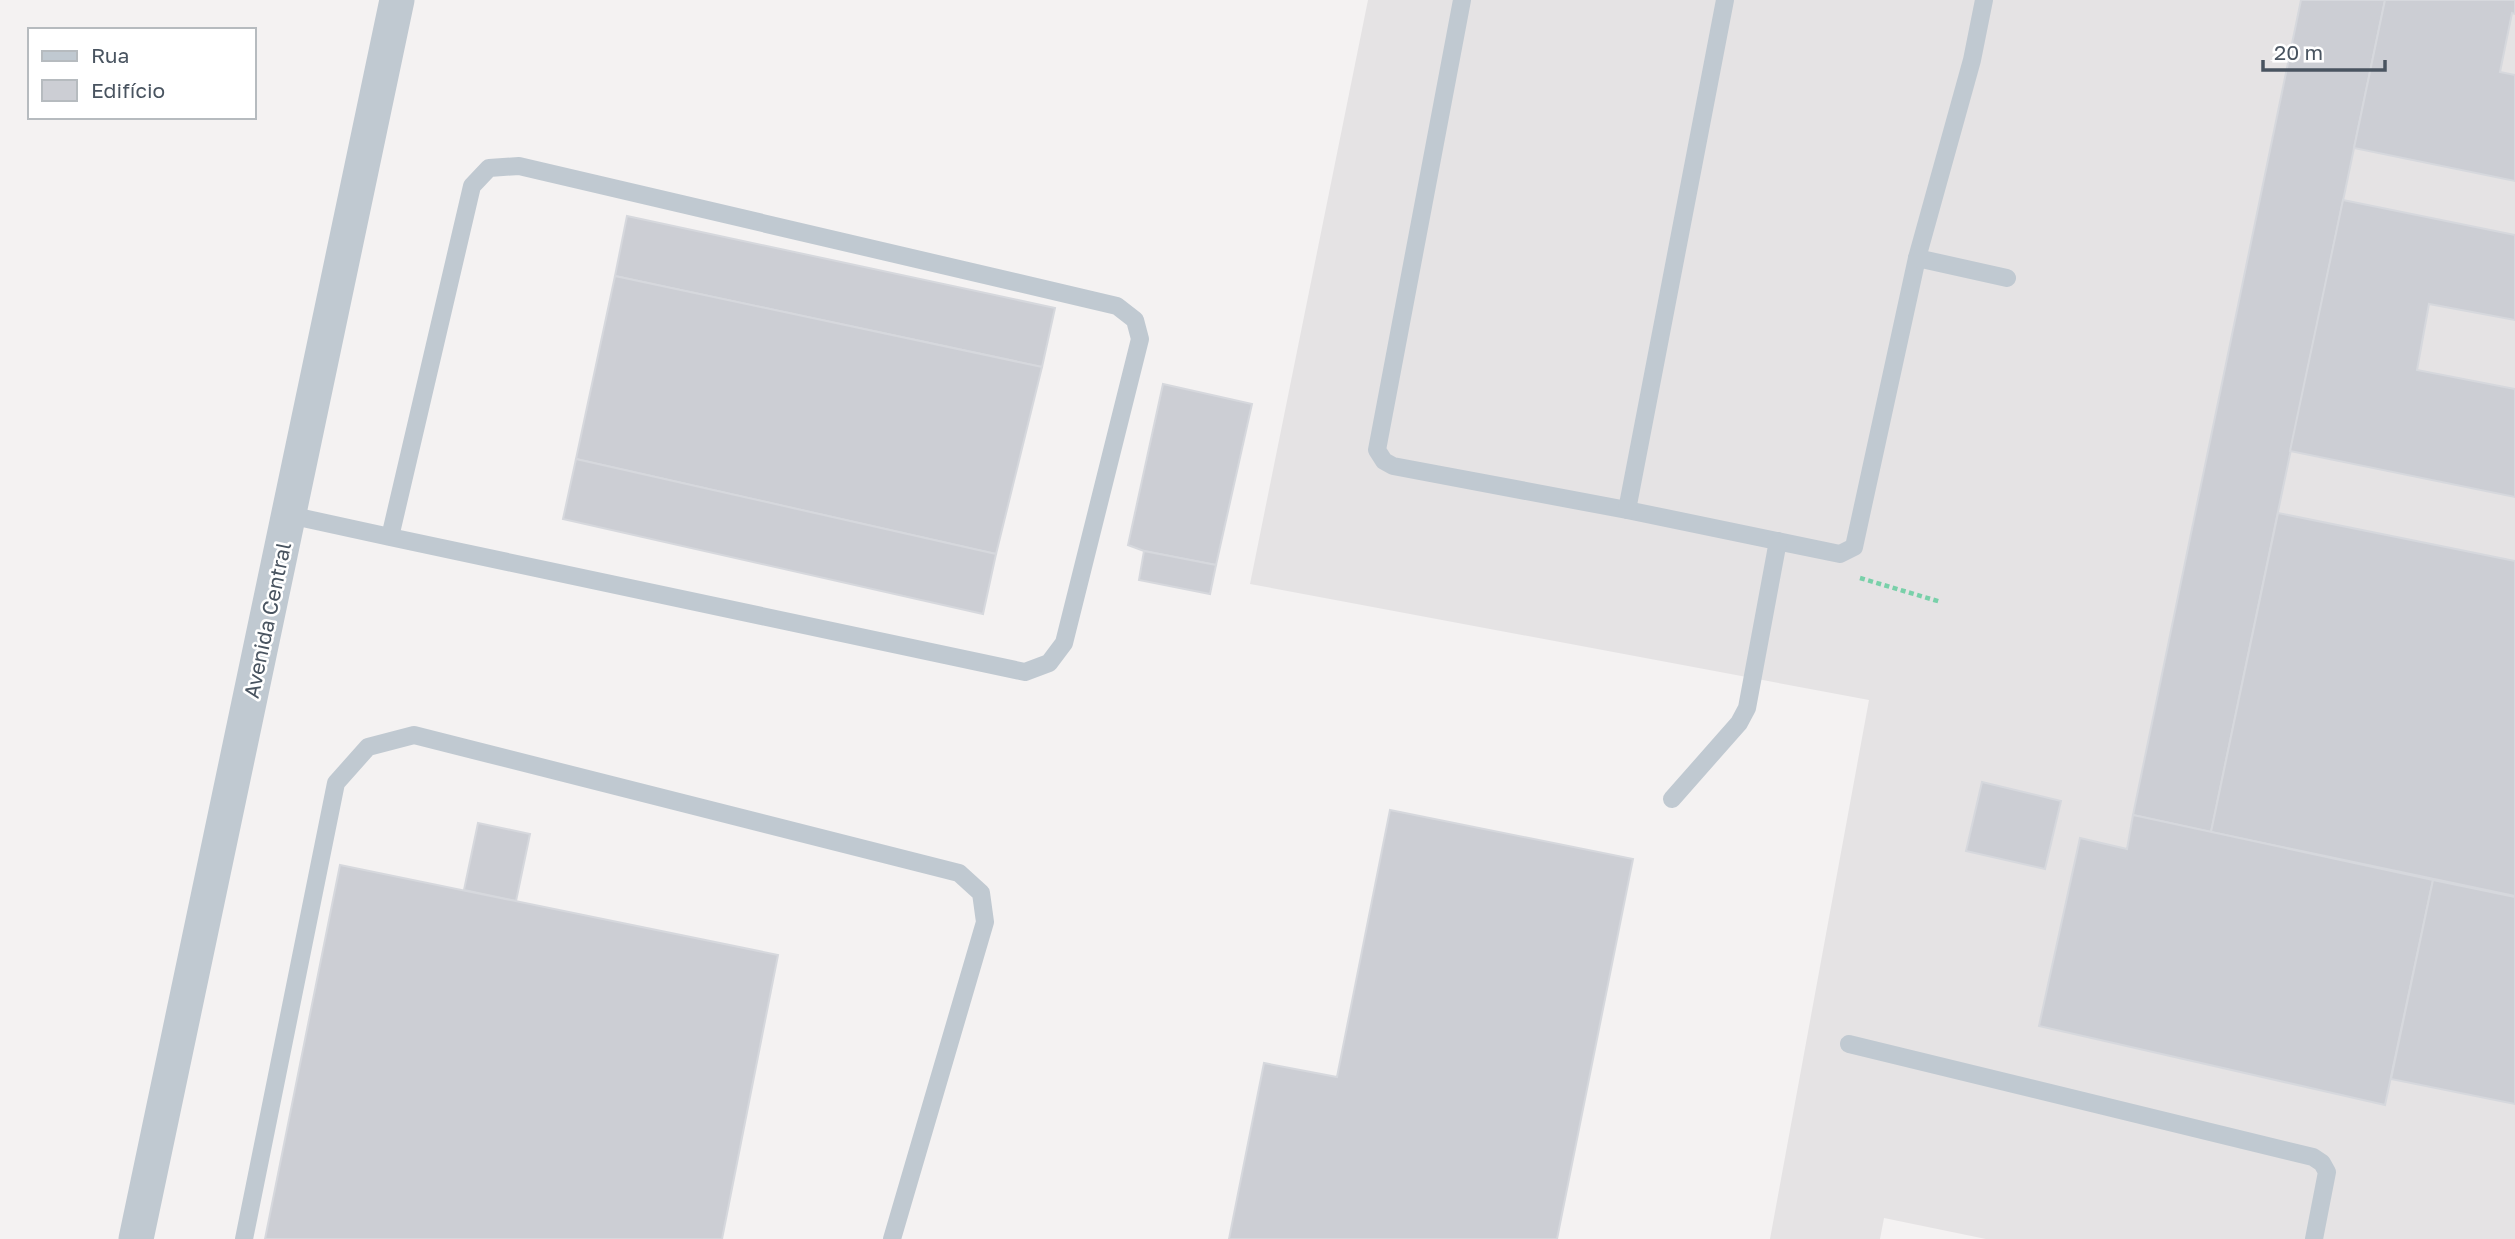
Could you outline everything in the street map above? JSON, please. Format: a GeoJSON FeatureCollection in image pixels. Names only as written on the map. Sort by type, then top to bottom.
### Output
{"type":"FeatureCollection","features":[{"type":"Feature","properties":{"kind":"street","name":"Avenida Central"},"geometry":{"type":"LineString","coordinates":[[136,1239],[397,0]]}},
{"type":"Feature","properties":{"kind":"lane"},"geometry":{"type":"LineString","coordinates":[[1462,0],[1377,450],[1384,461],[1393,466],[1840,554],[1854,547],[1917,258],[1972,60],[1984,0]]}},
{"type":"Feature","properties":{"kind":"lane"},"geometry":{"type":"LineString","coordinates":[[1627,510],[1725,0]]}},
{"type":"Feature","properties":{"kind":"lane"},"geometry":{"type":"LineString","coordinates":[[289,515],[390,537],[1026,673],[1049,663],[1063,643],[1140,339],[1135,320],[1117,306],[519,166],[489,168],[472,186],[390,537]]}},
{"type":"Feature","properties":{"kind":"lane"},"geometry":{"type":"LineString","coordinates":[[1917,258],[2007,278]]}},
{"type":"Feature","properties":{"kind":"lane"},"geometry":{"type":"LineString","coordinates":[[1672,799],[1739,723],[1747,708],[1778,541]]}},
{"type":"Feature","properties":{"kind":"lane"},"geometry":{"type":"LineString","coordinates":[[244,1239],[336,783],[368,747],[414,735],[959,873],[981,893],[985,922],[892,1239]]}},
{"type":"Feature","properties":{"kind":"lane"},"geometry":{"type":"LineString","coordinates":[[1849,1044],[2312,1157],[2322,1163],[2327,1172],[2314,1239]]}},
{"type":"Feature","properties":{"kind":"path"},"geometry":{"type":"LineString","coordinates":[[1849,575],[1941,602]]}},
{"type":"Feature","properties":{"kind":"shaded area"},"geometry":{"type":"Polygon","coordinates":[[[1368,0],[2515,0],[2515,1239],[1986,1239],[1884,1218],[1880,1239],[1770,1239],[1869,700],[1250,584],[1368,0]]]}},
{"type":"Feature","properties":{"kind":"building"},"geometry":{"type":"Polygon","coordinates":[[[2301,0],[2385,0],[2211,832],[2133,815],[2301,0]]]}},
{"type":"Feature","properties":{"kind":"building"},"geometry":{"type":"Polygon","coordinates":[[[2385,0],[2515,0],[2515,14],[2512,13],[2500,72],[2515,75],[2515,181],[2354,148],[2385,0]]]}},
{"type":"Feature","properties":{"kind":"building"},"geometry":{"type":"Polygon","coordinates":[[[2343,200],[2515,235],[2515,320],[2429,304],[2417,370],[2515,389],[2515,497],[2290,451],[2343,200]]]}},
{"type":"Feature","properties":{"kind":"building"},"geometry":{"type":"Polygon","coordinates":[[[627,216],[1055,308],[1042,367],[615,276],[627,216]]]}},
{"type":"Feature","properties":{"kind":"building"},"geometry":{"type":"Polygon","coordinates":[[[615,276],[1042,367],[996,554],[576,459],[615,276]]]}},
{"type":"Feature","properties":{"kind":"building"},"geometry":{"type":"Polygon","coordinates":[[[1163,384],[1252,404],[1216,565],[1144,551],[1128,545],[1163,384]]]}},
{"type":"Feature","properties":{"kind":"building"},"geometry":{"type":"Polygon","coordinates":[[[576,459],[996,554],[983,614],[563,519],[576,459]]]}},
{"type":"Feature","properties":{"kind":"building"},"geometry":{"type":"Polygon","coordinates":[[[2278,513],[2515,561],[2515,896],[2211,832],[2278,513]]]}},
{"type":"Feature","properties":{"kind":"building"},"geometry":{"type":"Polygon","coordinates":[[[1144,551],[1216,565],[1210,594],[1139,580],[1144,551]]]}},
{"type":"Feature","properties":{"kind":"building"},"geometry":{"type":"Polygon","coordinates":[[[1982,782],[2061,801],[2045,869],[1966,851],[1982,782]]]}},
{"type":"Feature","properties":{"kind":"building"},"geometry":{"type":"Polygon","coordinates":[[[1390,810],[1633,859],[1557,1239],[1229,1239],[1264,1063],[1337,1077],[1390,810]]]}},
{"type":"Feature","properties":{"kind":"building"},"geometry":{"type":"Polygon","coordinates":[[[2133,815],[2433,880],[2385,1105],[2039,1026],[2080,838],[2127,849],[2133,815]]]}},
{"type":"Feature","properties":{"kind":"building"},"geometry":{"type":"Polygon","coordinates":[[[478,823],[530,834],[516,901],[464,890],[478,823]]]}},
{"type":"Feature","properties":{"kind":"building"},"geometry":{"type":"Polygon","coordinates":[[[340,865],[778,955],[722,1239],[265,1239],[340,865]]]}},
{"type":"Feature","properties":{"kind":"building"},"geometry":{"type":"Polygon","coordinates":[[[2433,880],[2515,897],[2515,1104],[2391,1079],[2433,880]]]}}]}
